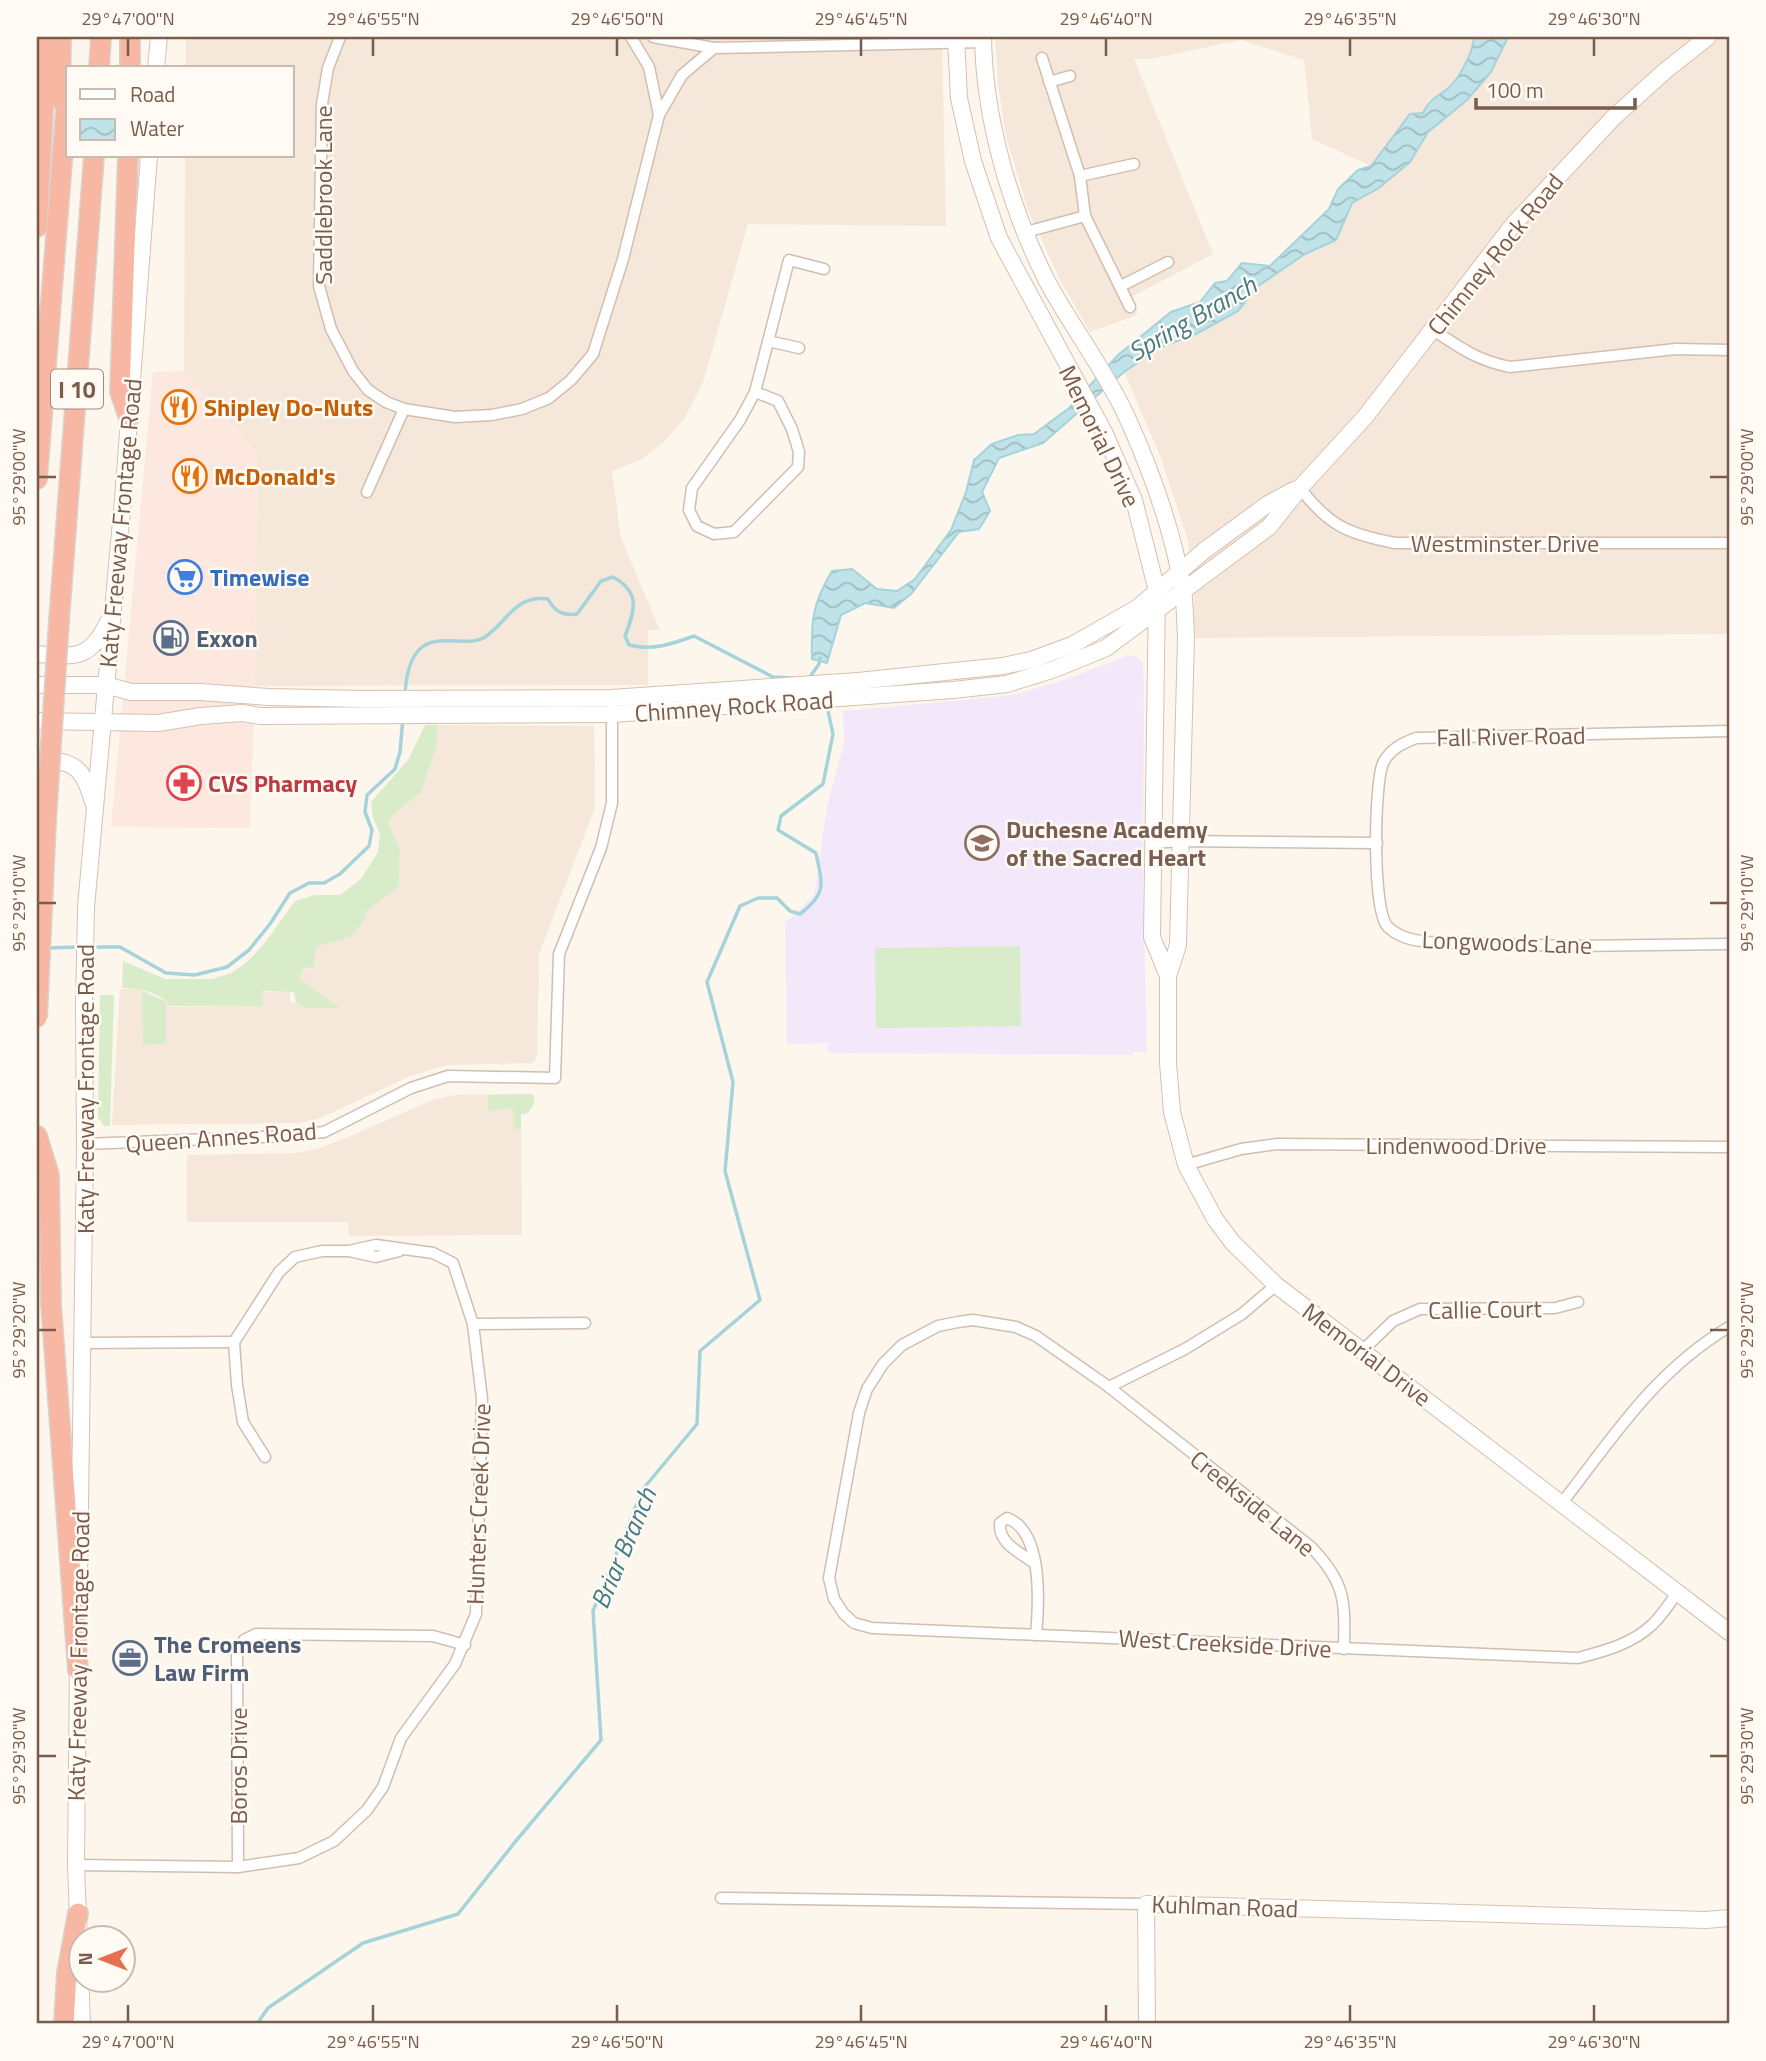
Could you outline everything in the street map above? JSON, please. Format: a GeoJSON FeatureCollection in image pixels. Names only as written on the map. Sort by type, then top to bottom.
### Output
{"type":"FeatureCollection","features":[{"type":"Feature","properties":{"kind":"highway"},"geometry":{"type":"LineString","coordinates":[[37,227],[47,37]]}},
{"type":"Feature","properties":{"kind":"highway"},"geometry":{"type":"LineString","coordinates":[[55,247],[61,37]]}},
{"type":"Feature","properties":{"kind":"highway"},"geometry":{"type":"LineString","coordinates":[[70,66],[72,37]]}},
{"type":"Feature","properties":{"kind":"highway"},"geometry":{"type":"LineString","coordinates":[[99,66],[101,37]]}},
{"type":"Feature","properties":{"kind":"highway"},"geometry":{"type":"LineString","coordinates":[[130,37],[130,66]]}},
{"type":"Feature","properties":{"kind":"highway"},"geometry":{"type":"LineString","coordinates":[[37,479],[66,110]]}},
{"type":"Feature","properties":{"kind":"highway","name":"I 10"},"geometry":{"type":"LineString","coordinates":[[37,1018],[46,821],[94,158]]}},
{"type":"Feature","properties":{"kind":"highway"},"geometry":{"type":"LineString","coordinates":[[128,158],[120,392],[130,418]]}},
{"type":"Feature","properties":{"kind":"highway"},"geometry":{"type":"LineString","coordinates":[[37,1136],[49,1175],[51,1304],[78,1670]]}},
{"type":"Feature","properties":{"kind":"highway"},"geometry":{"type":"LineString","coordinates":[[64,2024],[67,1973],[78,1913]]}},
{"type":"Feature","properties":{"kind":"main road"},"geometry":{"type":"LineString","coordinates":[[156,66],[159,37]]}},
{"type":"Feature","properties":{"kind":"main road","name":"Chimney Rock Road"},"geometry":{"type":"LineString","coordinates":[[37,721],[158,723],[201,716],[243,713],[269,716],[363,707],[612,706],[859,689],[953,690],[1007,684],[1055,669],[1106,648],[1269,527],[1300,488],[1365,417],[1513,225],[1613,118],[1708,37]]}},
{"type":"Feature","properties":{"kind":"main road","name":"Memorial Drive"},"geometry":{"type":"LineString","coordinates":[[983,39],[986,96],[994,140],[1026,232],[1047,281],[1124,411],[1144,454],[1163,511],[1183,590],[1186,637],[1178,945],[1168,976],[1168,1051],[1172,1112],[1186,1165],[1215,1219],[1233,1244],[1276,1285],[1729,1632]]}},
{"type":"Feature","properties":{"kind":"main road","name":"Memorial Drive"},"geometry":{"type":"LineString","coordinates":[[956,40],[959,98],[977,174],[999,238],[1104,432],[1134,500],[1157,591],[1152,937],[1168,976]]}},
{"type":"Feature","properties":{"kind":"main road","name":"Katy Freeway Frontage Road"},"geometry":{"type":"LineString","coordinates":[[82,2024],[76,1865],[86,907],[130,418],[149,158]]}},
{"type":"Feature","properties":{"kind":"main road","name":"Chimney Rock Road"},"geometry":{"type":"LineString","coordinates":[[859,689],[1031,660],[1072,645],[1137,608],[1205,550],[1268,503],[1300,488]]}},
{"type":"Feature","properties":{"kind":"main road"},"geometry":{"type":"LineString","coordinates":[[37,654],[73,657],[88,652],[100,638],[112,615]]}},
{"type":"Feature","properties":{"kind":"main road"},"geometry":{"type":"LineString","coordinates":[[952,673],[953,690]]}},
{"type":"Feature","properties":{"kind":"main road","name":"Chimney Rock Road"},"geometry":{"type":"LineString","coordinates":[[37,685],[106,685],[131,692],[200,692],[363,707]]}},
{"type":"Feature","properties":{"kind":"main road"},"geometry":{"type":"LineString","coordinates":[[269,697],[269,716]]}},
{"type":"Feature","properties":{"kind":"main road"},"geometry":{"type":"LineString","coordinates":[[37,760],[62,760],[76,767],[88,782],[95,807]]}},
{"type":"Feature","properties":{"kind":"main road"},"geometry":{"type":"LineString","coordinates":[[1146,1904],[1147,2024]]}},
{"type":"Feature","properties":{"kind":"main road","name":"Kuhlman Road"},"geometry":{"type":"LineString","coordinates":[[1146,1904],[1706,1920],[1729,1918]]}},
{"type":"Feature","properties":{"kind":"street","name":"Saddlebrook Lane"},"geometry":{"type":"LineString","coordinates":[[340,37],[328,68],[322,104],[320,286],[331,329],[353,371],[368,390],[386,402],[404,409],[456,417],[522,410],[549,398],[571,380],[593,354],[623,259],[659,115],[682,75],[714,48]]}},
{"type":"Feature","properties":{"kind":"street","name":"Saddlebrook Lane"},"geometry":{"type":"LineString","coordinates":[[631,37],[649,67],[659,115]]}},
{"type":"Feature","properties":{"kind":"street"},"geometry":{"type":"LineString","coordinates":[[653,37],[714,48],[983,39]]}},
{"type":"Feature","properties":{"kind":"street"},"geometry":{"type":"LineString","coordinates":[[1042,58],[1080,176],[1085,216],[1130,307]]}},
{"type":"Feature","properties":{"kind":"street"},"geometry":{"type":"LineString","coordinates":[[1049,82],[1070,76]]}},
{"type":"Feature","properties":{"kind":"street"},"geometry":{"type":"LineString","coordinates":[[1080,176],[1134,164]]}},
{"type":"Feature","properties":{"kind":"street"},"geometry":{"type":"LineString","coordinates":[[1026,232],[1085,216]]}},
{"type":"Feature","properties":{"kind":"street"},"geometry":{"type":"LineString","coordinates":[[755,392],[778,401],[792,429],[799,452],[797,467],[734,532],[714,534],[697,526],[689,510],[692,488],[740,421],[755,392],[789,260],[824,269]]}},
{"type":"Feature","properties":{"kind":"street"},"geometry":{"type":"LineString","coordinates":[[1121,286],[1168,262]]}},
{"type":"Feature","properties":{"kind":"street"},"geometry":{"type":"LineString","coordinates":[[1433,330],[1473,356],[1510,367],[1676,349],[1729,350]]}},
{"type":"Feature","properties":{"kind":"street"},"geometry":{"type":"LineString","coordinates":[[768,341],[799,348]]}},
{"type":"Feature","properties":{"kind":"street"},"geometry":{"type":"LineString","coordinates":[[367,492],[404,409]]}},
{"type":"Feature","properties":{"kind":"street","name":"Westminster Drive"},"geometry":{"type":"LineString","coordinates":[[1300,488],[1319,512],[1342,528],[1364,537],[1395,543],[1729,544]]}},
{"type":"Feature","properties":{"kind":"street","name":"Queen Annes Road"},"geometry":{"type":"LineString","coordinates":[[85,1144],[287,1136],[324,1132],[411,1088],[448,1076],[555,1078],[559,954],[601,848],[612,803],[612,706]]}},
{"type":"Feature","properties":{"kind":"street","name":"Fall River Road"},"geometry":{"type":"LineString","coordinates":[[1377,843],[1379,778],[1384,762],[1390,752],[1402,743],[1416,738],[1729,731]]}},
{"type":"Feature","properties":{"kind":"street"},"geometry":{"type":"LineString","coordinates":[[1154,843],[1377,843]]}},
{"type":"Feature","properties":{"kind":"street","name":"Longwoods Lane"},"geometry":{"type":"LineString","coordinates":[[1377,843],[1378,899],[1386,925],[1405,939],[1574,946],[1729,944]]}},
{"type":"Feature","properties":{"kind":"street","name":"Lindenwood Drive"},"geometry":{"type":"LineString","coordinates":[[1186,1165],[1241,1149],[1277,1144],[1729,1147]]}},
{"type":"Feature","properties":{"kind":"street","name":"Hunters Creek Drive"},"geometry":{"type":"LineString","coordinates":[[76,1865],[238,1867],[299,1858],[334,1841],[367,1810],[383,1787],[401,1738],[456,1664],[476,1614],[482,1399],[473,1324],[453,1263],[433,1253],[376,1245],[295,1257],[279,1272],[234,1342]]}},
{"type":"Feature","properties":{"kind":"street"},"geometry":{"type":"LineString","coordinates":[[1109,1387],[1185,1349],[1242,1314],[1276,1285]]}},
{"type":"Feature","properties":{"kind":"street","name":"Callie Court"},"geometry":{"type":"LineString","coordinates":[[1363,1350],[1393,1321],[1420,1309],[1555,1307],[1578,1302]]}},
{"type":"Feature","properties":{"kind":"street","name":"Creekside Lane"},"geometry":{"type":"LineString","coordinates":[[837,1527],[859,1413],[867,1389],[883,1364],[902,1345],[938,1326],[973,1320],[1016,1327],[1037,1336],[1109,1387],[1311,1547],[1338,1580],[1345,1605],[1344,1648]]}},
{"type":"Feature","properties":{"kind":"street"},"geometry":{"type":"LineString","coordinates":[[473,1324],[585,1323]]}},
{"type":"Feature","properties":{"kind":"street"},"geometry":{"type":"LineString","coordinates":[[1562,1503],[1639,1402],[1700,1344],[1729,1327]]}},
{"type":"Feature","properties":{"kind":"street"},"geometry":{"type":"LineString","coordinates":[[82,1343],[234,1342],[243,1422],[265,1457]]}},
{"type":"Feature","properties":{"kind":"street","name":"West Creekside Drive"},"geometry":{"type":"LineString","coordinates":[[837,1527],[828,1578],[836,1605],[854,1623],[872,1628],[1577,1658],[1628,1642],[1653,1624],[1678,1593]]}},
{"type":"Feature","properties":{"kind":"street"},"geometry":{"type":"LineString","coordinates":[[1033,1562],[1038,1580],[1039,1601],[1036,1635]]}},
{"type":"Feature","properties":{"kind":"street","name":"Boros Drive"},"geometry":{"type":"LineString","coordinates":[[238,1867],[237,1652],[244,1640],[256,1633],[433,1636],[465,1645]]}},
{"type":"Feature","properties":{"kind":"street","name":"Kuhlman Road"},"geometry":{"type":"LineString","coordinates":[[721,1898],[1146,1904]]}},
{"type":"Feature","properties":{"kind":"shaded area"},"geometry":{"type":"Polygon","coordinates":[[[186,37],[942,37],[946,226],[748,224],[703,383],[684,419],[664,442],[640,460],[612,471],[621,538],[660,630],[648,630],[648,685],[255,686],[257,452],[184,371],[185,158],[294,158],[294,66],[186,66],[186,37]]]}},
{"type":"Feature","properties":{"kind":"shaded area"},"geometry":{"type":"Polygon","coordinates":[[[995,37],[1474,37],[1473,51],[1448,88],[1429,100],[1423,113],[1410,115],[1371,166],[1312,139],[1304,60],[1241,40],[1150,59],[1134,59],[1213,254],[1133,296],[1137,315],[1090,332],[1060,280],[1028,210],[1006,136],[998,84],[995,37]]]}},
{"type":"Feature","properties":{"kind":"shaded area"},"geometry":{"type":"Polygon","coordinates":[[[1508,37],[1729,37],[1729,634],[1194,638],[1194,598],[1188,541],[1161,458],[1124,372],[1161,347],[1196,334],[1238,311],[1258,286],[1305,254],[1336,240],[1352,203],[1379,188],[1410,162],[1428,132],[1467,100],[1491,72],[1508,37]]]}},
{"type":"Feature","properties":{"kind":"shaded area"},"geometry":{"type":"Polygon","coordinates":[[[184,371],[257,452],[255,686],[250,828],[111,827],[153,372],[184,371]]]}},
{"type":"Feature","properties":{"kind":"shaded area","name":"Duchesne Academy of the Sacred Heart"},"geometry":{"type":"Polygon","coordinates":[[[1129,655],[1137,657],[1143,663],[1143,880],[1147,1052],[1133,1052],[1132,1055],[828,1053],[827,1043],[787,1044],[785,923],[814,895],[827,806],[844,743],[843,711],[1021,693],[1129,655]]]}},
{"type":"Feature","properties":{"kind":"shaded area"},"geometry":{"type":"Polygon","coordinates":[[[437,725],[594,726],[595,808],[539,954],[537,1056],[533,1063],[448,1065],[410,1076],[321,1118],[300,1123],[112,1125],[120,989],[139,989],[167,1001],[170,1007],[262,1006],[262,992],[290,992],[290,1002],[296,1002],[304,1008],[338,1007],[300,980],[303,970],[316,967],[316,947],[351,937],[363,922],[367,911],[399,886],[400,849],[390,823],[395,813],[421,794],[438,741],[437,725]]]}},
{"type":"Feature","properties":{"kind":"shaded area"},"geometry":{"type":"Polygon","coordinates":[[[532,1094],[534,1103],[528,1113],[521,1114],[522,1235],[349,1236],[348,1222],[187,1222],[187,1155],[296,1153],[320,1148],[346,1138],[432,1100],[454,1095],[532,1094]]]}},
{"type":"Feature","properties":{"kind":"green space"},"geometry":{"type":"Polygon","coordinates":[[[425,725],[437,725],[438,741],[421,793],[395,813],[389,823],[400,849],[399,886],[367,911],[363,922],[351,937],[316,947],[315,967],[303,969],[300,979],[340,1008],[304,1008],[296,1002],[294,992],[263,991],[262,1006],[170,1006],[155,994],[122,988],[123,961],[165,979],[212,979],[231,973],[248,961],[264,944],[295,901],[315,895],[340,895],[361,879],[378,852],[380,834],[373,818],[371,802],[408,760],[425,725]]]}},
{"type":"Feature","properties":{"kind":"green space"},"geometry":{"type":"Polygon","coordinates":[[[1020,946],[1021,1026],[876,1028],[875,948],[1020,946]]]}},
{"type":"Feature","properties":{"kind":"green space"},"geometry":{"type":"Polygon","coordinates":[[[142,991],[166,1002],[166,1043],[143,1045],[142,991]]]}},
{"type":"Feature","properties":{"kind":"green space"},"geometry":{"type":"Polygon","coordinates":[[[100,995],[114,995],[110,1126],[104,1126],[98,1117],[100,995]]]}},
{"type":"Feature","properties":{"kind":"green space"},"geometry":{"type":"Polygon","coordinates":[[[532,1094],[534,1103],[528,1113],[521,1114],[521,1129],[514,1129],[513,1108],[488,1111],[488,1095],[532,1094]]]}},
{"type":"Feature","properties":{"kind":"water"},"geometry":{"type":"Polygon","coordinates":[[[1474,37],[1508,37],[1491,72],[1467,100],[1428,132],[1410,162],[1379,188],[1352,203],[1336,240],[1305,254],[1258,286],[1238,311],[1196,334],[1161,347],[1124,372],[1043,443],[999,458],[982,492],[990,511],[979,529],[959,532],[911,594],[894,608],[865,603],[841,615],[827,663],[812,659],[814,614],[820,593],[832,571],[852,569],[877,589],[897,591],[915,579],[951,530],[966,492],[974,460],[992,444],[1018,435],[1034,434],[1069,408],[1118,355],[1171,312],[1200,302],[1215,283],[1227,281],[1242,263],[1270,266],[1329,209],[1338,189],[1358,170],[1371,166],[1410,114],[1423,113],[1430,102],[1451,85],[1468,58],[1474,37]]]}},
{"type":"Feature","properties":{"kind":"waterway","name":"Spring Branch"},"geometry":{"type":"LineString","coordinates":[[405,693],[411,663],[417,652],[428,644],[478,640],[493,631],[520,605],[537,599],[548,599],[564,614],[577,614],[601,581],[613,577],[632,595],[633,610],[625,636],[629,645],[654,647],[694,636],[773,677],[792,678]]}},
{"type":"Feature","properties":{"kind":"waterway","name":"Spring Branch"},"geometry":{"type":"LineString","coordinates":[[809,678],[820,658]]}},
{"type":"Feature","properties":{"kind":"waterway","name":"Briar Branch"},"geometry":{"type":"LineString","coordinates":[[257,2024],[268,2008],[363,1943],[458,1914],[601,1740],[593,1611],[643,1489],[697,1424],[700,1351],[760,1300],[725,1171],[733,1082],[707,982],[740,906],[758,898],[777,898],[790,911],[800,914],[819,894],[821,880],[816,853],[778,830],[781,816],[823,784],[833,734],[826,702]]}},
{"type":"Feature","properties":{"kind":"waterway","name":"Spring Branch"},"geometry":{"type":"LineString","coordinates":[[91,947],[120,947],[166,973],[195,975],[227,967],[249,950],[290,893],[309,883],[324,883],[340,874],[369,846],[372,830],[365,812],[367,795],[395,769],[400,752],[403,718]]}},
{"type":"Feature","properties":{"kind":"waterway","name":"Spring Branch"},"geometry":{"type":"LineString","coordinates":[[46,948],[80,947]]}},
{"type":"Feature","properties":{"kind":"place","name":"Shipley Do-Nuts"},"geometry":{"type":"Point","coordinates":[179,407]}},
{"type":"Feature","properties":{"kind":"place","name":"McDonald's"},"geometry":{"type":"Point","coordinates":[190,476]}},
{"type":"Feature","properties":{"kind":"place","name":"Timewise"},"geometry":{"type":"Point","coordinates":[185,577]}},
{"type":"Feature","properties":{"kind":"place","name":"Exxon"},"geometry":{"type":"Point","coordinates":[171,638]}},
{"type":"Feature","properties":{"kind":"place","name":"CVS Pharmacy"},"geometry":{"type":"Point","coordinates":[184,783]}},
{"type":"Feature","properties":{"kind":"place","name":"Duchesne Academy of the Sacred Heart"},"geometry":{"type":"Point","coordinates":[982,843]}},
{"type":"Feature","properties":{"kind":"place","name":"The Cromeens Law Firm"},"geometry":{"type":"Point","coordinates":[130,1658]}}]}
